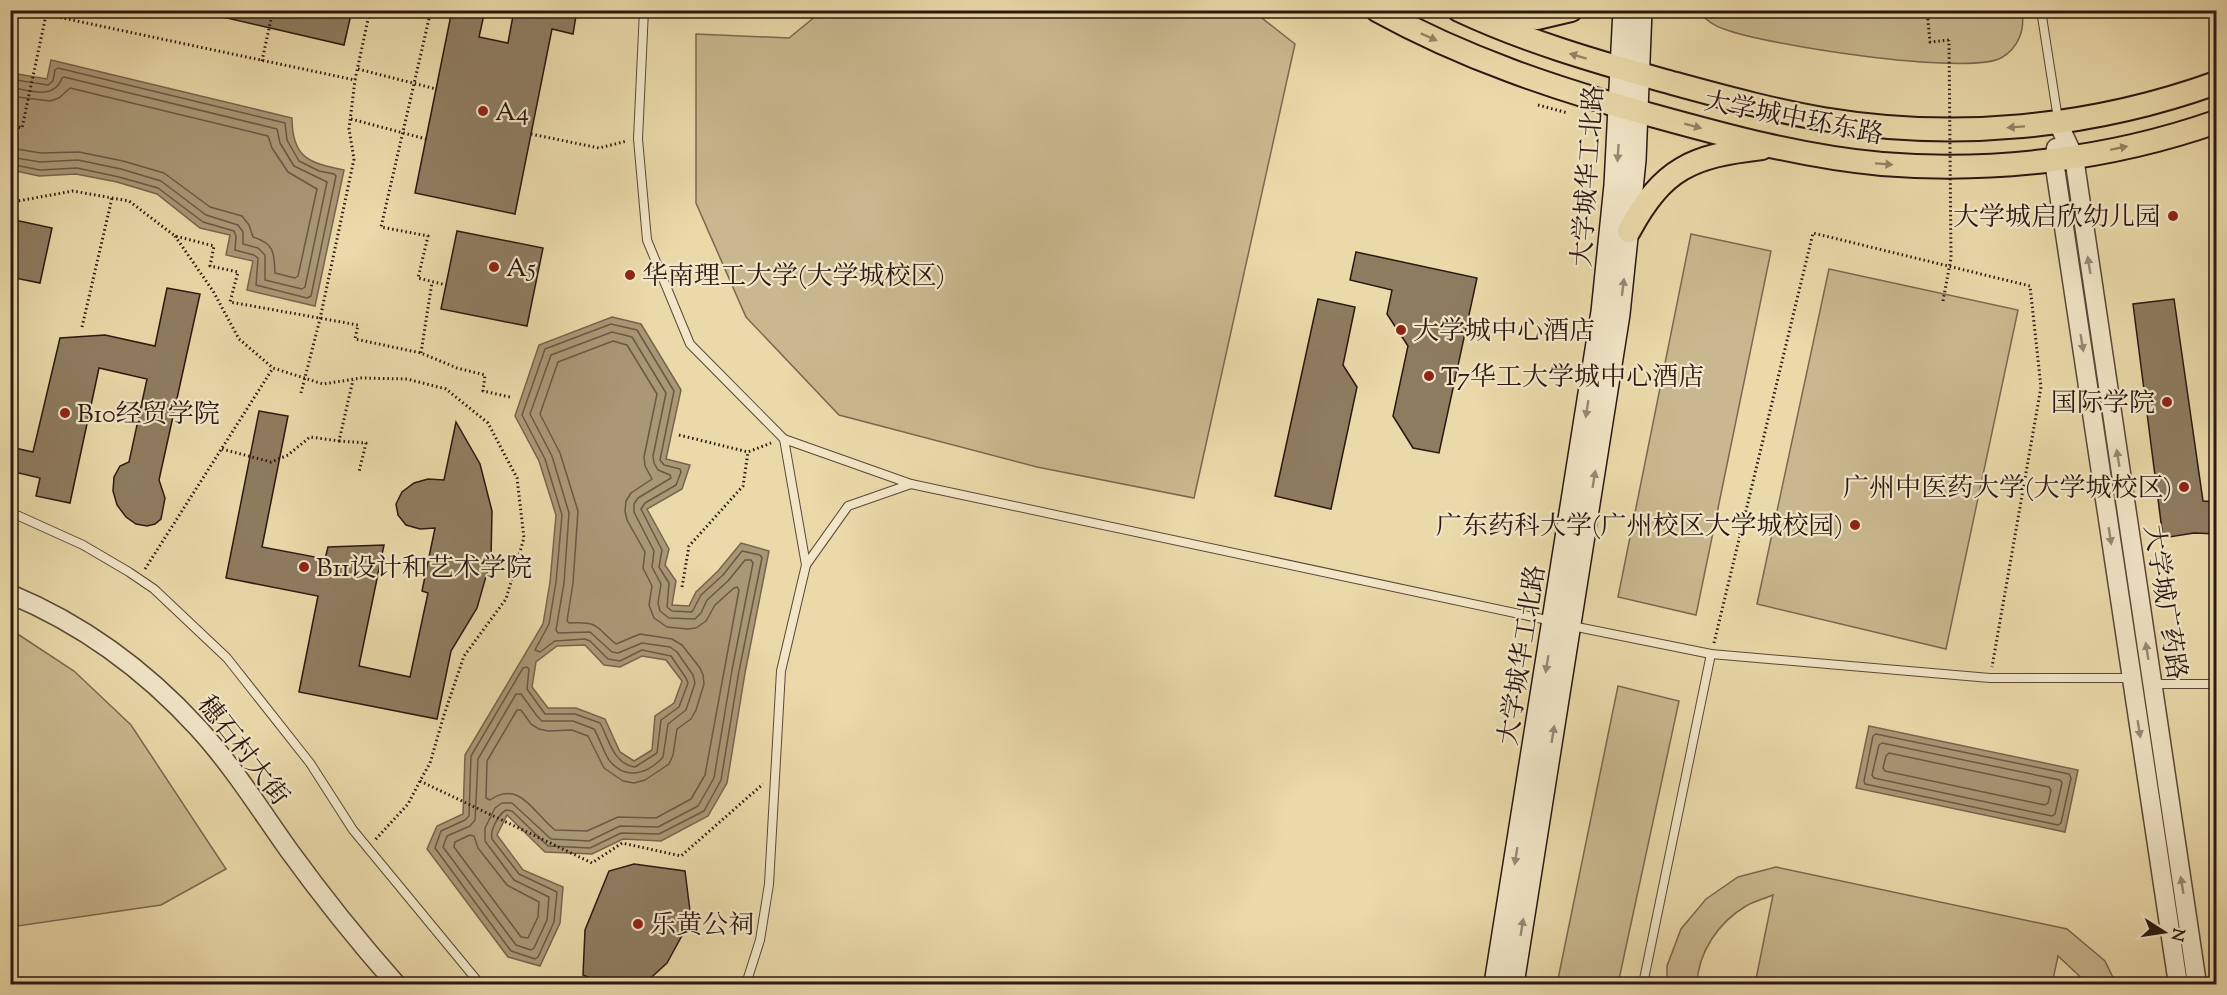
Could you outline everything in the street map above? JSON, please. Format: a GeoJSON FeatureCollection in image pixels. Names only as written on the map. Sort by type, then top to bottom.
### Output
{"type":"FeatureCollection","features":[{"type":"Feature","properties":{"kind":"main road","name":"大学城中环东路"},"geometry":{"type":"LineString","coordinates":[[1377,10],[1415,31],[1498,67],[1629,109],[1774,146],[1881,164],[1983,166],[2064,159],[2149,142],[2217,122]]}},
{"type":"Feature","properties":{"kind":"main road"},"geometry":{"type":"LineString","coordinates":[[1462,12],[1496,17],[1537,18],[1571,10]]}},
{"type":"Feature","properties":{"kind":"main road","name":"大学城华工北路"},"geometry":{"type":"LineString","coordinates":[[1495,984],[1616,334],[1629,231],[1630,72],[1624,10]]}},
{"type":"Feature","properties":{"kind":"main road","name":"大学城华工北路"},"geometry":{"type":"LineString","coordinates":[[1630,72],[1641,10]]}},
{"type":"Feature","properties":{"kind":"main road","name":"大学城中环东路"},"geometry":{"type":"LineString","coordinates":[[1462,12],[1542,44],[1630,72],[1799,115],[1875,126],[1960,130],[2058,123],[2160,101],[2217,83]]}},
{"type":"Feature","properties":{"kind":"main road","name":"大学城华工北路"},"geometry":{"type":"LineString","coordinates":[[1513,984],[1562,624],[1616,185],[1629,109]]}},
{"type":"Feature","properties":{"kind":"main road"},"geometry":{"type":"LineString","coordinates":[[1629,231],[1655,190],[1667,178],[1684,167],[1727,153],[1774,146]]}},
{"type":"Feature","properties":{"kind":"street","name":"大学城广药路"},"geometry":{"type":"LineString","coordinates":[[2058,123],[2152,684],[2197,984]]}},
{"type":"Feature","properties":{"kind":"street","name":"大学城广药路"},"geometry":{"type":"LineString","coordinates":[[2064,159],[2178,984]]}},
{"type":"Feature","properties":{"kind":"street","name":"穗石村大街"},"geometry":{"type":"LineString","coordinates":[[10,594],[52,614],[104,645],[132,666],[179,708],[217,749],[338,916],[396,984]]}},
{"type":"Feature","properties":{"kind":"lane"},"geometry":{"type":"LineString","coordinates":[[644,10],[638,139],[647,240],[690,344],[784,439],[911,484],[1711,654],[1990,678],[2123,678],[2142,684],[2217,684]]}},
{"type":"Feature","properties":{"kind":"lane","name":"大学城广药路"},"geometry":{"type":"LineString","coordinates":[[2041,10],[2058,123]]}},
{"type":"Feature","properties":{"kind":"lane"},"geometry":{"type":"LineString","coordinates":[[784,439],[806,565]]}},
{"type":"Feature","properties":{"kind":"lane"},"geometry":{"type":"LineString","coordinates":[[746,984],[759,940],[769,884],[781,671],[806,565],[848,506],[911,484]]}},
{"type":"Feature","properties":{"kind":"lane"},"geometry":{"type":"LineString","coordinates":[[10,512],[83,545],[154,589],[227,658],[310,763],[353,830],[480,984]]}},
{"type":"Feature","properties":{"kind":"lane"},"geometry":{"type":"LineString","coordinates":[[1642,984],[1711,654]]}},
{"type":"Feature","properties":{"kind":"path"},"geometry":{"type":"LineString","coordinates":[[25,10],[355,80]]}},
{"type":"Feature","properties":{"kind":"path"},"geometry":{"type":"LineString","coordinates":[[262,61],[273,10]]}},
{"type":"Feature","properties":{"kind":"path"},"geometry":{"type":"LineString","coordinates":[[301,393],[320,319],[354,159],[349,129],[355,80],[370,10]]}},
{"type":"Feature","properties":{"kind":"path"},"geometry":{"type":"LineString","coordinates":[[431,10],[381,227],[428,236],[418,278],[446,285]]}},
{"type":"Feature","properties":{"kind":"path"},"geometry":{"type":"LineString","coordinates":[[1927,10],[1930,42],[1948,40],[1951,258],[1943,301]]}},
{"type":"Feature","properties":{"kind":"path"},"geometry":{"type":"LineString","coordinates":[[10,125],[22,128],[46,15]]}},
{"type":"Feature","properties":{"kind":"path"},"geometry":{"type":"LineString","coordinates":[[358,69],[436,89]]}},
{"type":"Feature","properties":{"kind":"path"},"geometry":{"type":"LineString","coordinates":[[351,119],[426,139]]}},
{"type":"Feature","properties":{"kind":"path"},"geometry":{"type":"LineString","coordinates":[[531,134],[599,148],[638,139]]}},
{"type":"Feature","properties":{"kind":"path"},"geometry":{"type":"LineString","coordinates":[[10,199],[18,201],[73,191],[129,201],[175,236],[213,291],[239,339],[273,368],[323,384],[353,380],[407,379],[446,389],[488,423],[517,478],[524,538],[506,598],[464,656],[430,763],[408,804],[368,848]]}},
{"type":"Feature","properties":{"kind":"path"},"geometry":{"type":"LineString","coordinates":[[82,327],[112,198]]}},
{"type":"Feature","properties":{"kind":"path"},"geometry":{"type":"LineString","coordinates":[[1711,654],[1813,233],[2030,286],[2041,387],[1990,678]]}},
{"type":"Feature","properties":{"kind":"path"},"geometry":{"type":"LineString","coordinates":[[175,236],[214,246],[210,266],[238,272],[230,302],[358,325],[355,339],[421,352],[457,368],[485,375],[483,391],[510,397]]}},
{"type":"Feature","properties":{"kind":"path"},"geometry":{"type":"LineString","coordinates":[[421,352],[432,282]]}},
{"type":"Feature","properties":{"kind":"path"},"geometry":{"type":"LineString","coordinates":[[141,576],[273,368]]}},
{"type":"Feature","properties":{"kind":"path"},"geometry":{"type":"LineString","coordinates":[[339,441],[353,380]]}},
{"type":"Feature","properties":{"kind":"path"},"geometry":{"type":"LineString","coordinates":[[679,435],[748,452],[784,439]]}},
{"type":"Feature","properties":{"kind":"path"},"geometry":{"type":"LineString","coordinates":[[222,449],[271,462],[288,455],[310,437],[366,443],[359,472]]}},
{"type":"Feature","properties":{"kind":"path"},"geometry":{"type":"LineString","coordinates":[[682,587],[689,546],[743,486],[748,452]]}},
{"type":"Feature","properties":{"kind":"path"},"geometry":{"type":"LineString","coordinates":[[420,781],[592,863],[622,843],[681,856],[776,773]]}},
{"type":"Feature","properties":{"kind":"shaded area"},"geometry":{"type":"Polygon","coordinates":[[[822,11],[1253,11],[1295,44],[1194,498],[1037,467],[839,415],[746,317],[696,203],[696,34],[789,38],[822,11]]]}},
{"type":"Feature","properties":{"kind":"shaded area"},"geometry":{"type":"Polygon","coordinates":[[[1698,11],[2022,11],[2023,25],[2019,37],[2007,54],[2001,58],[1981,63],[1949,63],[1865,56],[1746,36],[1720,28],[1709,22],[1698,11]]]}},
{"type":"Feature","properties":{"kind":"shaded area"},"geometry":{"type":"Polygon","coordinates":[[[1691,234],[1771,251],[1696,615],[1618,597],[1691,234]]]}},
{"type":"Feature","properties":{"kind":"shaded area"},"geometry":{"type":"Polygon","coordinates":[[[1829,269],[2018,310],[1946,649],[1757,604],[1829,269]]]}},
{"type":"Feature","properties":{"kind":"shaded area"},"geometry":{"type":"Polygon","coordinates":[[[10,629],[74,671],[131,725],[226,869],[161,905],[11,927],[10,629]]]}},
{"type":"Feature","properties":{"kind":"shaded area"},"geometry":{"type":"Polygon","coordinates":[[[1618,686],[1679,701],[1618,984],[1557,984],[1618,686]]]}},
{"type":"Feature","properties":{"kind":"shaded area"},"geometry":{"type":"Polygon","coordinates":[[[1776,867],[2067,929],[2105,961],[2116,984],[2088,984],[2058,956],[2052,984],[1755,984],[1773,895],[1746,906],[1719,929],[1701,961],[1697,984],[1667,984],[1667,966],[1681,929],[1706,899],[1738,877],[1776,867]]]}},
{"type":"Feature","properties":{"kind":"water"},"geometry":{"type":"Polygon","coordinates":[[[51,60],[292,118],[295,142],[305,156],[321,165],[344,170],[315,306],[247,290],[253,261],[226,255],[230,235],[200,228],[157,194],[117,182],[76,174],[39,176],[11,170],[11,73],[47,79],[51,60]]]}},
{"type":"Feature","properties":{"kind":"water"},"geometry":{"type":"Polygon","coordinates":[[[612,317],[641,324],[681,390],[666,459],[690,465],[682,489],[647,509],[669,549],[665,565],[676,581],[672,605],[689,606],[696,592],[718,571],[741,543],[769,551],[745,673],[727,783],[708,816],[661,841],[623,839],[592,854],[545,852],[507,815],[497,835],[523,870],[563,887],[560,923],[540,966],[508,957],[427,849],[437,826],[463,814],[465,755],[543,624],[550,582],[556,515],[539,461],[515,416],[539,345],[612,317]],[[585,645],[557,646],[536,662],[532,687],[548,708],[576,708],[605,719],[620,752],[634,761],[652,750],[655,716],[674,703],[682,681],[666,660],[642,656],[620,667],[604,665],[585,645]]]}},
{"type":"Feature","properties":{"kind":"water"},"geometry":{"type":"Polygon","coordinates":[[[1869,726],[2078,770],[2065,832],[1856,788],[1869,726]]]}},
{"type":"Feature","properties":{"kind":"building"},"geometry":{"type":"Polygon","coordinates":[[[218,10],[352,10],[344,45],[218,16],[218,10]]]}},
{"type":"Feature","properties":{"kind":"building","name":"A4"},"geometry":{"type":"Polygon","coordinates":[[[452,10],[485,10],[479,37],[508,43],[514,10],[577,10],[573,34],[552,29],[515,214],[415,193],[452,10]]]}},
{"type":"Feature","properties":{"kind":"building"},"geometry":{"type":"Polygon","coordinates":[[[10,219],[52,228],[40,283],[10,277],[10,219]]]}},
{"type":"Feature","properties":{"kind":"building","name":"A5"},"geometry":{"type":"Polygon","coordinates":[[[457,231],[543,248],[527,326],[441,309],[457,231]]]}},
{"type":"Feature","properties":{"kind":"building"},"geometry":{"type":"Polygon","coordinates":[[[1356,252],[1477,278],[1439,453],[1413,448],[1393,416],[1408,346],[1387,314],[1392,290],[1350,280],[1356,252]]]}},
{"type":"Feature","properties":{"kind":"building","name":"B10经贸学院"},"geometry":{"type":"Polygon","coordinates":[[[167,288],[200,294],[159,480],[165,498],[161,519],[147,526],[136,524],[126,517],[117,505],[113,491],[114,477],[120,466],[129,462],[147,379],[99,368],[70,503],[36,496],[40,478],[10,471],[10,447],[33,452],[60,338],[105,335],[155,346],[167,288]]]}},
{"type":"Feature","properties":{"kind":"building"},"geometry":{"type":"Polygon","coordinates":[[[1318,299],[1355,307],[1343,365],[1357,387],[1331,509],[1275,496],[1318,299]]]}},
{"type":"Feature","properties":{"kind":"building","name":"国际学院"},"geometry":{"type":"Polygon","coordinates":[[[2174,299],[2203,501],[2217,502],[2217,534],[2194,533],[2163,538],[2133,304],[2174,299]]]}},
{"type":"Feature","properties":{"kind":"building","name":"B11设计和艺术学院"},"geometry":{"type":"Polygon","coordinates":[[[259,411],[288,416],[262,547],[325,559],[328,547],[384,545],[359,666],[410,677],[428,593],[422,591],[435,528],[420,529],[406,525],[398,515],[396,504],[402,492],[414,483],[428,479],[444,480],[456,422],[480,464],[492,511],[491,559],[477,608],[451,651],[437,719],[299,692],[318,596],[226,578],[259,411]]]}},
{"type":"Feature","properties":{"kind":"building","name":"乐黄公祠"},"geometry":{"type":"Polygon","coordinates":[[[634,864],[685,871],[691,919],[667,963],[644,984],[605,984],[583,975],[585,930],[609,871],[634,864]]]}},
{"type":"Feature","properties":{"kind":"place","name":"A4"},"geometry":{"type":"Point","coordinates":[483,111]}},
{"type":"Feature","properties":{"kind":"place","name":"大学城启欣幼儿园"},"geometry":{"type":"Point","coordinates":[2173,216]}},
{"type":"Feature","properties":{"kind":"place","name":"A5"},"geometry":{"type":"Point","coordinates":[494,267]}},
{"type":"Feature","properties":{"kind":"place","name":"华南理工大学(大学城校区)"},"geometry":{"type":"Point","coordinates":[630,275]}},
{"type":"Feature","properties":{"kind":"place","name":"大学城中心酒店"},"geometry":{"type":"Point","coordinates":[1401,330]}},
{"type":"Feature","properties":{"kind":"place","name":"T7华工大学城中心酒店"},"geometry":{"type":"Point","coordinates":[1429,376]}},
{"type":"Feature","properties":{"kind":"place","name":"国际学院"},"geometry":{"type":"Point","coordinates":[2167,402]}},
{"type":"Feature","properties":{"kind":"place","name":"B10经贸学院"},"geometry":{"type":"Point","coordinates":[65,413]}},
{"type":"Feature","properties":{"kind":"place","name":"广州中医药大学(大学城校区)"},"geometry":{"type":"Point","coordinates":[2184,487]}},
{"type":"Feature","properties":{"kind":"place","name":"广东药科大学(广州校区大学城校园)"},"geometry":{"type":"Point","coordinates":[1855,525]}},
{"type":"Feature","properties":{"kind":"place","name":"B11设计和艺术学院"},"geometry":{"type":"Point","coordinates":[304,567]}},
{"type":"Feature","properties":{"kind":"place","name":"乐黄公祠"},"geometry":{"type":"Point","coordinates":[638,924]}}]}
